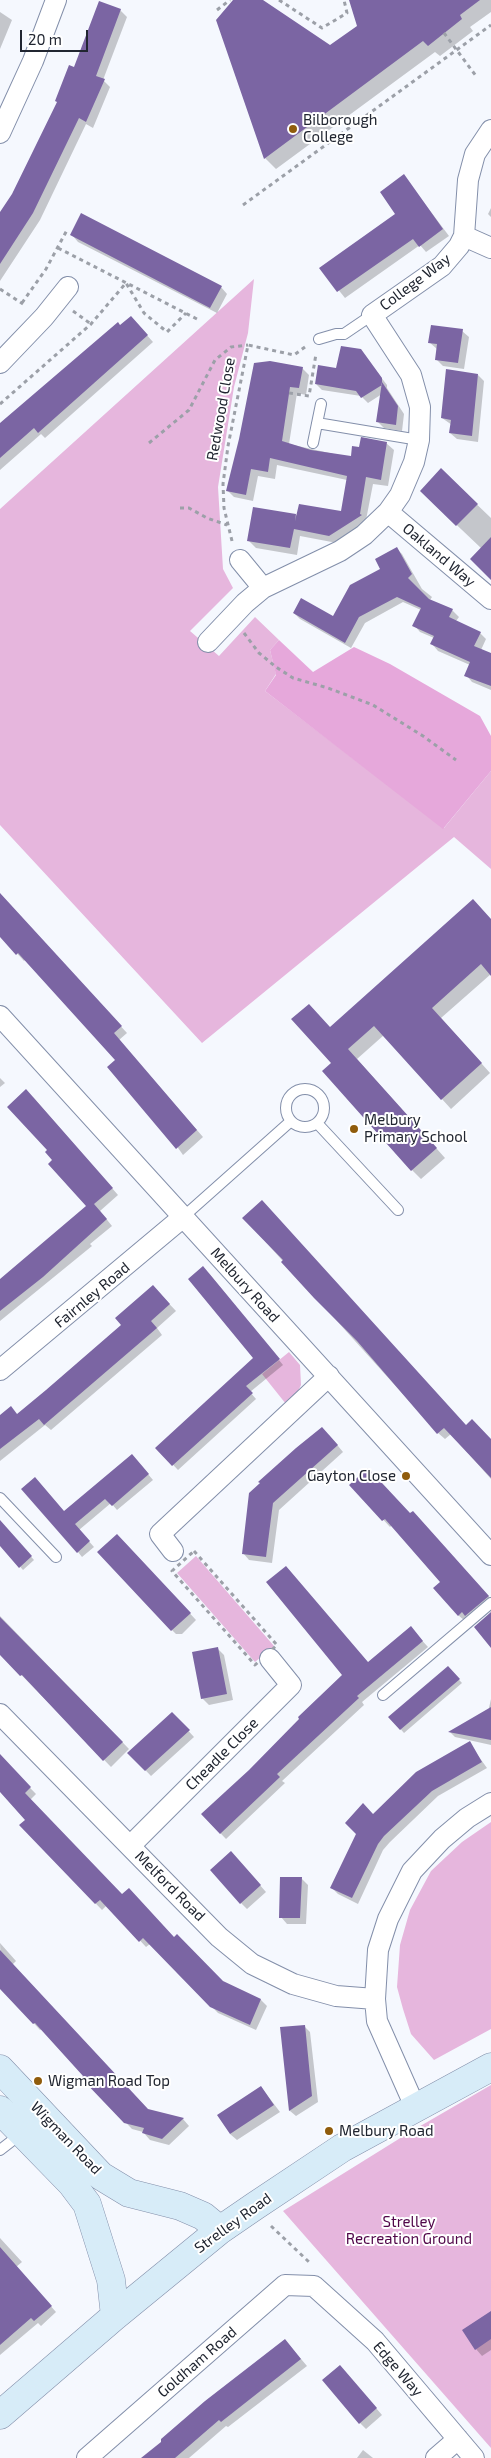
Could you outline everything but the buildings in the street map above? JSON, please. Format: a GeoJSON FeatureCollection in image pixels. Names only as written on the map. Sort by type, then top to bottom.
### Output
{"type":"FeatureCollection","features":[{"type":"Feature","properties":{"kind":"main road","name":"Strelley Road"},"geometry":{"type":"LineString","coordinates":[[0,2415],[220,2230],[342,2148],[491,2067]]}},
{"type":"Feature","properties":{"kind":"main road","name":"Wigman Road"},"geometry":{"type":"LineString","coordinates":[[0,2069],[72,2184],[87,2204],[111,2280],[116,2316]]}},
{"type":"Feature","properties":{"kind":"main road","name":"Wigman Road"},"geometry":{"type":"LineString","coordinates":[[0,2110],[33,2123],[101,2176],[129,2194],[188,2209],[203,2216],[220,2230]]}},
{"type":"Feature","properties":{"kind":"street"},"geometry":{"type":"LineString","coordinates":[[0,133],[34,61],[56,0]]}},
{"type":"Feature","properties":{"kind":"street","name":"College Way"},"geometry":{"type":"LineString","coordinates":[[208,642],[231,617],[263,588],[340,551],[364,535],[388,512],[409,476],[419,440],[420,407],[417,390],[411,375],[372,315],[442,266],[453,255],[464,236],[471,171],[475,154],[491,130]]}},
{"type":"Feature","properties":{"kind":"street"},"geometry":{"type":"LineString","coordinates":[[464,236],[491,248]]}},
{"type":"Feature","properties":{"kind":"street"},"geometry":{"type":"LineString","coordinates":[[0,363],[44,317],[68,287]]}},
{"type":"Feature","properties":{"kind":"street","name":"Oakland Way"},"geometry":{"type":"LineString","coordinates":[[388,512],[491,599]]}},
{"type":"Feature","properties":{"kind":"street"},"geometry":{"type":"LineString","coordinates":[[240,560],[263,588]]}},
{"type":"Feature","properties":{"kind":"street","name":"Melbury Road"},"geometry":{"type":"LineString","coordinates":[[0,1016],[491,1555]]}},
{"type":"Feature","properties":{"kind":"street","name":"Fairnley Road"},"geometry":{"type":"LineString","coordinates":[[0,1370],[182,1218]]}},
{"type":"Feature","properties":{"kind":"street"},"geometry":{"type":"LineString","coordinates":[[173,1561],[160,1534],[329,1376]]}},
{"type":"Feature","properties":{"kind":"street","name":"Cheadle Close"},"geometry":{"type":"LineString","coordinates":[[130,1846],[291,1685],[270,1659]]}},
{"type":"Feature","properties":{"kind":"street","name":"Melford Road"},"geometry":{"type":"LineString","coordinates":[[0,1714],[219,1937],[252,1964],[293,1984],[336,1996],[375,1999]]}},
{"type":"Feature","properties":{"kind":"street"},"geometry":{"type":"LineString","coordinates":[[416,2109],[377,2021],[375,1999],[378,1950],[388,1919],[412,1871],[442,1839],[467,1818],[491,1803]]}},
{"type":"Feature","properties":{"kind":"street","name":"Goldham Road"},"geometry":{"type":"LineString","coordinates":[[87,2458],[285,2285],[314,2286]]}},
{"type":"Feature","properties":{"kind":"street","name":"Edge Way"},"geometry":{"type":"LineString","coordinates":[[314,2286],[375,2341],[474,2458]]}},
{"type":"Feature","properties":{"kind":"street"},"geometry":{"type":"LineString","coordinates":[[436,2458],[458,2440]]}},
{"type":"Feature","properties":{"kind":"lane"},"geometry":{"type":"LineString","coordinates":[[319,339],[344,334],[372,315]]}},
{"type":"Feature","properties":{"kind":"lane"},"geometry":{"type":"LineString","coordinates":[[313,443],[321,404]]}},
{"type":"Feature","properties":{"kind":"lane"},"geometry":{"type":"LineString","coordinates":[[317,423],[419,440]]}},
{"type":"Feature","properties":{"kind":"lane"},"geometry":{"type":"LineString","coordinates":[[303,1089],[313,1090],[320,1096],[324,1105],[323,1115],[317,1123],[308,1126],[298,1125],[291,1121],[286,1109],[288,1100],[294,1092],[303,1089]]}},
{"type":"Feature","properties":{"kind":"lane"},"geometry":{"type":"LineString","coordinates":[[182,1218],[291,1121]]}},
{"type":"Feature","properties":{"kind":"lane"},"geometry":{"type":"LineString","coordinates":[[317,1123],[398,1210]]}},
{"type":"Feature","properties":{"kind":"lane"},"geometry":{"type":"LineString","coordinates":[[0,1498],[56,1557]]}},
{"type":"Feature","properties":{"kind":"lane"},"geometry":{"type":"LineString","coordinates":[[383,1695],[491,1603]]}},
{"type":"Feature","properties":{"kind":"lane"},"geometry":{"type":"LineString","coordinates":[[0,2150],[33,2123]]}},
{"type":"Feature","properties":{"kind":"path"},"geometry":{"type":"LineString","coordinates":[[217,10],[230,0]]}},
{"type":"Feature","properties":{"kind":"path"},"geometry":{"type":"LineString","coordinates":[[279,0],[322,28],[348,13],[344,0]]}},
{"type":"Feature","properties":{"kind":"path"},"geometry":{"type":"LineString","coordinates":[[243,205],[491,25]]}},
{"type":"Feature","properties":{"kind":"path"},"geometry":{"type":"LineString","coordinates":[[444,33],[476,76]]}},
{"type":"Feature","properties":{"kind":"path"},"geometry":{"type":"LineString","coordinates":[[22,304],[58,248],[67,230]]}},
{"type":"Feature","properties":{"kind":"path"},"geometry":{"type":"LineString","coordinates":[[58,248],[197,319]]}},
{"type":"Feature","properties":{"kind":"path"},"geometry":{"type":"LineString","coordinates":[[126,283],[144,313],[167,332],[186,313]]}},
{"type":"Feature","properties":{"kind":"path"},"geometry":{"type":"LineString","coordinates":[[0,404],[91,324],[126,283]]}},
{"type":"Feature","properties":{"kind":"path"},"geometry":{"type":"LineString","coordinates":[[0,290],[44,317]]}},
{"type":"Feature","properties":{"kind":"path"},"geometry":{"type":"LineString","coordinates":[[289,393],[309,396],[319,339]]}},
{"type":"Feature","properties":{"kind":"path","name":"Redwood Close"},"geometry":{"type":"LineString","coordinates":[[180,508],[189,508],[207,518],[227,524],[223,484],[228,446],[248,345],[294,355],[319,339]]}},
{"type":"Feature","properties":{"kind":"path"},"geometry":{"type":"LineString","coordinates":[[149,443],[188,410],[215,360],[231,347],[248,345]]}},
{"type":"Feature","properties":{"kind":"path"},"geometry":{"type":"LineString","coordinates":[[231,617],[259,652],[276,667],[293,678],[328,688],[373,705],[423,736],[456,760]]}},
{"type":"Feature","properties":{"kind":"path"},"geometry":{"type":"LineString","coordinates":[[194,1552],[277,1645],[255,1665],[173,1561],[194,1552]]}},
{"type":"Feature","properties":{"kind":"path"},"geometry":{"type":"LineString","coordinates":[[255,2206],[274,2230],[309,2262],[314,2286]]}},
{"type":"Feature","properties":{"kind":"green space"},"geometry":{"type":"Polygon","coordinates":[[[254,279],[248,333],[234,387],[218,487],[223,569],[233,588],[190,631],[219,656],[255,617],[279,640],[270,650],[276,674],[265,691],[444,828],[491,771],[491,869],[454,837],[202,1043],[0,825],[0,509],[254,279]]]}},
{"type":"Feature","properties":{"kind":"green space"},"geometry":{"type":"Polygon","coordinates":[[[289,1352],[300,1365],[301,1385],[286,1404],[262,1374],[289,1352]]]}},
{"type":"Feature","properties":{"kind":"green space"},"geometry":{"type":"Polygon","coordinates":[[[196,1556],[274,1646],[255,1662],[177,1573],[196,1556]]]}},
{"type":"Feature","properties":{"kind":"green space"},"geometry":{"type":"Polygon","coordinates":[[[491,1822],[491,2029],[434,2060],[411,2034],[403,2009],[397,1987],[400,1945],[410,1910],[431,1871],[462,1842],[491,1822]]]}},
{"type":"Feature","properties":{"kind":"green space","name":"Strelley Recreation Ground"},"geometry":{"type":"Polygon","coordinates":[[[491,2085],[491,2448],[283,2211],[410,2132],[491,2085]]]}},
{"type":"Feature","properties":{"kind":"shaded area"},"geometry":{"type":"Polygon","coordinates":[[[279,640],[313,672],[354,647],[390,664],[480,716],[491,736],[491,771],[443,829],[265,691],[276,675],[270,650],[279,640]]]}},
{"type":"Feature","properties":{"kind":"place","name":"Bilborough College"},"geometry":{"type":"Point","coordinates":[293,129]}},
{"type":"Feature","properties":{"kind":"place","name":"Melbury Primary School"},"geometry":{"type":"Point","coordinates":[354,1129]}},
{"type":"Feature","properties":{"kind":"place","name":"Gayton Close"},"geometry":{"type":"Point","coordinates":[406,1476]}},
{"type":"Feature","properties":{"kind":"place","name":"Wigman Road Top"},"geometry":{"type":"Point","coordinates":[38,2081]}},
{"type":"Feature","properties":{"kind":"place","name":"Melbury Road"},"geometry":{"type":"Point","coordinates":[329,2131]}}]}
